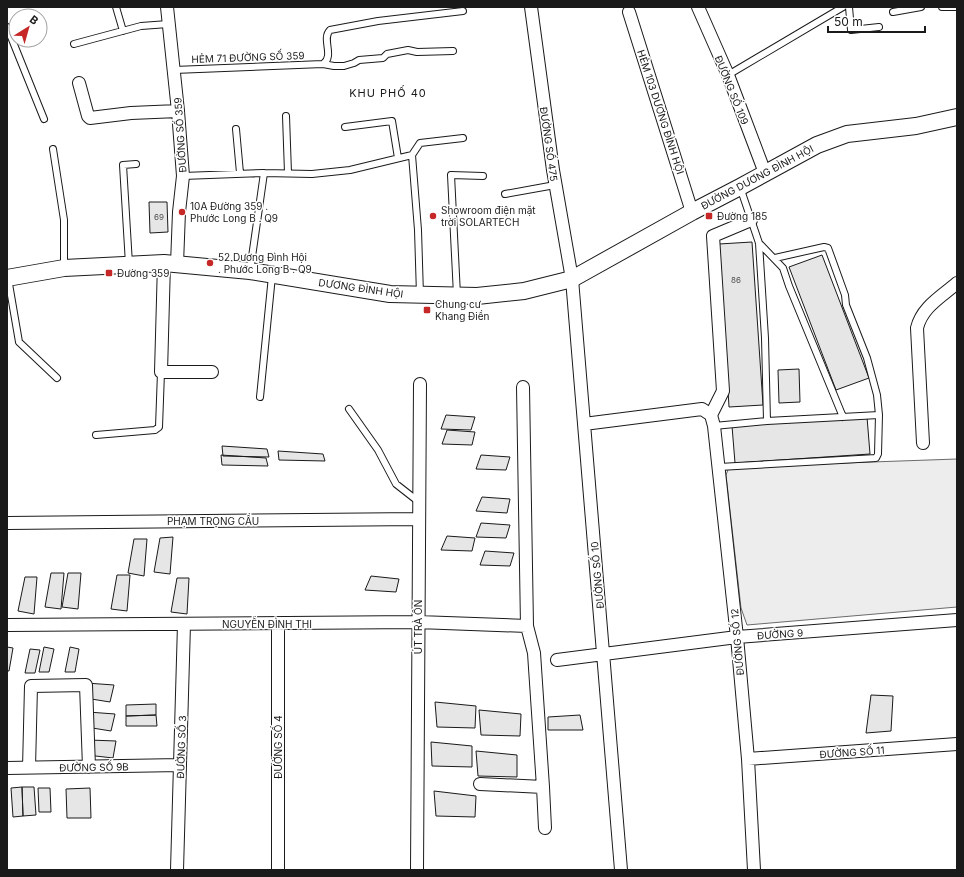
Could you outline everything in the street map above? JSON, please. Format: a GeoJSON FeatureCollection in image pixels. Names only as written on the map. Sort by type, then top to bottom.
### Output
{"type":"FeatureCollection","features":[{"type":"Feature","properties":{"kind":"street","name":"ĐƯỜNG SỐ 359"},"geometry":{"type":"LineString","coordinates":[[161,372],[170,263],[179,212],[183,176],[167,7]]}},
{"type":"Feature","properties":{"kind":"street","name":"ĐƯỜNG SỐ 475"},"geometry":{"type":"LineString","coordinates":[[531,7],[555,185],[572,280]]}},
{"type":"Feature","properties":{"kind":"street","name":"ĐƯỜNG SỐ 109"},"geometry":{"type":"LineString","coordinates":[[698,7],[728,76],[765,173]]}},
{"type":"Feature","properties":{"kind":"street","name":"HẺM 103 DƯƠNG ĐÌNH HỘI"},"geometry":{"type":"LineString","coordinates":[[629,12],[692,212]]}},
{"type":"Feature","properties":{"kind":"street"},"geometry":{"type":"LineString","coordinates":[[79,83],[88,116],[90,118],[131,113],[178,111]]}},
{"type":"Feature","properties":{"kind":"street","name":"ĐƯỜNG DƯƠNG ĐÌNH HỘI"},"geometry":{"type":"LineString","coordinates":[[572,280],[692,212],[817,145],[848,134],[916,126],[957,117]]}},
{"type":"Feature","properties":{"kind":"street"},"geometry":{"type":"LineString","coordinates":[[584,424],[702,409],[713,420],[722,391],[714,236],[751,220]]}},
{"type":"Feature","properties":{"kind":"street","name":"DƯƠNG ĐÌNH HỘI"},"geometry":{"type":"LineString","coordinates":[[7,278],[64,268],[170,263],[272,274],[390,294],[477,296],[524,291],[572,280]]}},
{"type":"Feature","properties":{"kind":"street","name":"ĐƯỜNG SỐ 10"},"geometry":{"type":"LineString","coordinates":[[572,280],[621,870]]}},
{"type":"Feature","properties":{"kind":"street"},"geometry":{"type":"LineString","coordinates":[[923,443],[917,328],[919,320],[927,308],[957,284]]}},
{"type":"Feature","properties":{"kind":"street"},"geometry":{"type":"LineString","coordinates":[[161,372],[212,372]]}},
{"type":"Feature","properties":{"kind":"street","name":"ÚT TRÀ ÔN"},"geometry":{"type":"LineString","coordinates":[[417,870],[420,384]]}},
{"type":"Feature","properties":{"kind":"street"},"geometry":{"type":"LineString","coordinates":[[523,387],[528,626],[534,654],[545,828]]}},
{"type":"Feature","properties":{"kind":"street","name":"ĐƯỜNG SỐ 12"},"geometry":{"type":"LineString","coordinates":[[713,420],[737,637],[748,759],[754,870]]}},
{"type":"Feature","properties":{"kind":"street","name":"PHẠM TRỌNG CẦU"},"geometry":{"type":"LineString","coordinates":[[7,523],[419,519]]}},
{"type":"Feature","properties":{"kind":"street","name":"ĐƯỜNG 9"},"geometry":{"type":"LineString","coordinates":[[557,660],[737,637],[957,620]]}},
{"type":"Feature","properties":{"kind":"street","name":"NGUYỄN ĐÌNH THI"},"geometry":{"type":"LineString","coordinates":[[7,625],[418,622],[528,626]]}},
{"type":"Feature","properties":{"kind":"street","name":"ĐƯỜNG SỐ 3"},"geometry":{"type":"LineString","coordinates":[[177,870],[184,624]]}},
{"type":"Feature","properties":{"kind":"street","name":"ĐƯỜNG SỐ 4"},"geometry":{"type":"LineString","coordinates":[[278,624],[278,870]]}},
{"type":"Feature","properties":{"kind":"street"},"geometry":{"type":"LineString","coordinates":[[29,768],[31,686],[86,685],[89,767]]}},
{"type":"Feature","properties":{"kind":"street","name":"ĐƯỜNG SỐ 11"},"geometry":{"type":"LineString","coordinates":[[748,759],[957,744]]}},
{"type":"Feature","properties":{"kind":"street","name":"ĐƯỜNG SỐ 9B"},"geometry":{"type":"LineString","coordinates":[[7,768],[180,765]]}},
{"type":"Feature","properties":{"kind":"street"},"geometry":{"type":"LineString","coordinates":[[480,784],[543,787]]}},
{"type":"Feature","properties":{"kind":"lane"},"geometry":{"type":"LineString","coordinates":[[116,7],[123,31]]}},
{"type":"Feature","properties":{"kind":"lane"},"geometry":{"type":"LineString","coordinates":[[728,76],[843,7]]}},
{"type":"Feature","properties":{"kind":"lane"},"geometry":{"type":"LineString","coordinates":[[849,7],[851,30],[879,27]]}},
{"type":"Feature","properties":{"kind":"lane"},"geometry":{"type":"LineString","coordinates":[[893,12],[921,7]]}},
{"type":"Feature","properties":{"kind":"lane"},"geometry":{"type":"LineString","coordinates":[[942,7],[957,8]]}},
{"type":"Feature","properties":{"kind":"lane"},"geometry":{"type":"LineString","coordinates":[[323,64],[328,58],[327,34],[330,30],[378,21],[463,11]]}},
{"type":"Feature","properties":{"kind":"lane"},"geometry":{"type":"LineString","coordinates":[[74,44],[140,26],[168,24]]}},
{"type":"Feature","properties":{"kind":"lane"},"geometry":{"type":"LineString","coordinates":[[7,26],[44,119]]}},
{"type":"Feature","properties":{"kind":"lane","name":"HẺM 71 ĐƯỜNG SỐ 359"},"geometry":{"type":"LineString","coordinates":[[174,70],[323,64],[344,66],[359,60],[383,58],[387,54],[408,50],[417,52],[454,51]]}},
{"type":"Feature","properties":{"kind":"lane"},"geometry":{"type":"LineString","coordinates":[[286,116],[288,173]]}},
{"type":"Feature","properties":{"kind":"lane"},"geometry":{"type":"LineString","coordinates":[[345,127],[392,121],[398,158]]}},
{"type":"Feature","properties":{"kind":"lane"},"geometry":{"type":"LineString","coordinates":[[236,129],[240,173]]}},
{"type":"Feature","properties":{"kind":"lane"},"geometry":{"type":"LineString","coordinates":[[420,294],[418,230],[412,155],[420,143],[463,138]]}},
{"type":"Feature","properties":{"kind":"lane"},"geometry":{"type":"LineString","coordinates":[[53,149],[64,220],[64,268]]}},
{"type":"Feature","properties":{"kind":"lane"},"geometry":{"type":"LineString","coordinates":[[183,176],[264,172],[312,174],[350,170],[412,155]]}},
{"type":"Feature","properties":{"kind":"lane"},"geometry":{"type":"LineString","coordinates":[[129,264],[123,165],[136,164]]}},
{"type":"Feature","properties":{"kind":"lane"},"geometry":{"type":"LineString","coordinates":[[250,271],[264,172]]}},
{"type":"Feature","properties":{"kind":"lane"},"geometry":{"type":"LineString","coordinates":[[457,295],[451,175],[483,176]]}},
{"type":"Feature","properties":{"kind":"lane"},"geometry":{"type":"LineString","coordinates":[[506,194],[555,185]]}},
{"type":"Feature","properties":{"kind":"lane"},"geometry":{"type":"LineString","coordinates":[[740,187],[759,243],[765,338],[767,421]]}},
{"type":"Feature","properties":{"kind":"lane"},"geometry":{"type":"LineString","coordinates":[[759,243],[783,268],[843,417]]}},
{"type":"Feature","properties":{"kind":"lane"},"geometry":{"type":"LineString","coordinates":[[719,467],[876,458],[878,454],[879,415],[877,395],[867,358],[846,305],[845,295],[828,248],[824,246],[775,258]]}},
{"type":"Feature","properties":{"kind":"lane"},"geometry":{"type":"LineString","coordinates":[[260,397],[272,274]]}},
{"type":"Feature","properties":{"kind":"lane"},"geometry":{"type":"LineString","coordinates":[[7,278],[19,342],[57,378]]}},
{"type":"Feature","properties":{"kind":"lane"},"geometry":{"type":"LineString","coordinates":[[96,435],[155,430],[159,427],[161,372]]}},
{"type":"Feature","properties":{"kind":"lane"},"geometry":{"type":"LineString","coordinates":[[349,409],[378,450],[396,484],[419,502]]}},
{"type":"Feature","properties":{"kind":"lane"},"geometry":{"type":"LineString","coordinates":[[713,420],[767,421],[879,415]]}},
{"type":"Feature","properties":{"kind":"shaded area"},"geometry":{"type":"Polygon","coordinates":[[[957,459],[957,607],[747,625],[741,608],[726,475],[729,467],[957,459]]]}},
{"type":"Feature","properties":{"kind":"building"},"geometry":{"type":"Polygon","coordinates":[[[149,202],[167,202],[168,232],[150,233],[149,202]]]}},
{"type":"Feature","properties":{"kind":"building"},"geometry":{"type":"Polygon","coordinates":[[[752,242],[763,405],[729,407],[719,244],[752,242]]]}},
{"type":"Feature","properties":{"kind":"building"},"geometry":{"type":"Polygon","coordinates":[[[822,255],[869,378],[836,390],[789,267],[822,255]]]}},
{"type":"Feature","properties":{"kind":"building"},"geometry":{"type":"Polygon","coordinates":[[[799,369],[800,402],[779,403],[778,370],[799,369]]]}},
{"type":"Feature","properties":{"kind":"building"},"geometry":{"type":"Polygon","coordinates":[[[446,415],[475,417],[471,430],[441,429],[446,415]]]}},
{"type":"Feature","properties":{"kind":"building"},"geometry":{"type":"Polygon","coordinates":[[[867,417],[870,454],[735,463],[732,426],[867,417]]]}},
{"type":"Feature","properties":{"kind":"building"},"geometry":{"type":"Polygon","coordinates":[[[447,430],[475,432],[472,445],[442,444],[447,430]]]}},
{"type":"Feature","properties":{"kind":"building"},"geometry":{"type":"Polygon","coordinates":[[[222,446],[267,449],[269,457],[223,456],[222,446]]]}},
{"type":"Feature","properties":{"kind":"building"},"geometry":{"type":"Polygon","coordinates":[[[278,451],[323,454],[325,461],[279,460],[278,451]]]}},
{"type":"Feature","properties":{"kind":"building"},"geometry":{"type":"Polygon","coordinates":[[[221,455],[266,458],[268,466],[222,465],[221,455]]]}},
{"type":"Feature","properties":{"kind":"building"},"geometry":{"type":"Polygon","coordinates":[[[481,455],[510,457],[506,470],[476,469],[481,455]]]}},
{"type":"Feature","properties":{"kind":"building"},"geometry":{"type":"Polygon","coordinates":[[[482,497],[510,499],[507,513],[476,511],[482,497]]]}},
{"type":"Feature","properties":{"kind":"building"},"geometry":{"type":"Polygon","coordinates":[[[481,523],[510,525],[506,538],[476,537],[481,523]]]}},
{"type":"Feature","properties":{"kind":"building"},"geometry":{"type":"Polygon","coordinates":[[[447,536],[475,538],[472,551],[441,550],[447,536]]]}},
{"type":"Feature","properties":{"kind":"building"},"geometry":{"type":"Polygon","coordinates":[[[173,537],[170,574],[154,572],[160,538],[173,537]]]}},
{"type":"Feature","properties":{"kind":"building"},"geometry":{"type":"Polygon","coordinates":[[[134,539],[147,539],[144,576],[128,573],[134,539]]]}},
{"type":"Feature","properties":{"kind":"building"},"geometry":{"type":"Polygon","coordinates":[[[485,551],[514,553],[510,566],[480,565],[485,551]]]}},
{"type":"Feature","properties":{"kind":"building"},"geometry":{"type":"Polygon","coordinates":[[[51,573],[64,573],[61,609],[45,607],[51,573]]]}},
{"type":"Feature","properties":{"kind":"building"},"geometry":{"type":"Polygon","coordinates":[[[68,573],[81,573],[78,609],[62,607],[68,573]]]}},
{"type":"Feature","properties":{"kind":"building"},"geometry":{"type":"Polygon","coordinates":[[[117,575],[130,575],[127,611],[111,609],[117,575]]]}},
{"type":"Feature","properties":{"kind":"building"},"geometry":{"type":"Polygon","coordinates":[[[371,576],[399,579],[396,592],[365,590],[371,576]]]}},
{"type":"Feature","properties":{"kind":"building"},"geometry":{"type":"Polygon","coordinates":[[[25,577],[37,577],[34,614],[18,611],[25,577]]]}},
{"type":"Feature","properties":{"kind":"building"},"geometry":{"type":"Polygon","coordinates":[[[177,578],[189,578],[187,614],[171,612],[177,578]]]}},
{"type":"Feature","properties":{"kind":"building"},"geometry":{"type":"Polygon","coordinates":[[[7,647],[13,648],[9,671],[7,671],[7,647]]]}},
{"type":"Feature","properties":{"kind":"building"},"geometry":{"type":"Polygon","coordinates":[[[44,647],[54,649],[49,672],[39,672],[44,647]]]}},
{"type":"Feature","properties":{"kind":"building"},"geometry":{"type":"Polygon","coordinates":[[[70,647],[79,649],[75,672],[65,672],[70,647]]]}},
{"type":"Feature","properties":{"kind":"building"},"geometry":{"type":"Polygon","coordinates":[[[30,649],[40,650],[35,673],[25,673],[30,649]]]}},
{"type":"Feature","properties":{"kind":"building"},"geometry":{"type":"Polygon","coordinates":[[[86,683],[114,685],[110,702],[85,698],[86,683]]]}},
{"type":"Feature","properties":{"kind":"building"},"geometry":{"type":"Polygon","coordinates":[[[871,695],[893,696],[891,731],[866,733],[871,695]]]}},
{"type":"Feature","properties":{"kind":"building"},"geometry":{"type":"Polygon","coordinates":[[[435,702],[476,706],[475,728],[437,727],[435,702]]]}},
{"type":"Feature","properties":{"kind":"building"},"geometry":{"type":"Polygon","coordinates":[[[156,704],[156,715],[126,716],[126,705],[156,704]]]}},
{"type":"Feature","properties":{"kind":"building"},"geometry":{"type":"Polygon","coordinates":[[[479,710],[521,714],[520,736],[481,735],[479,710]]]}},
{"type":"Feature","properties":{"kind":"building"},"geometry":{"type":"Polygon","coordinates":[[[88,712],[115,714],[111,731],[86,727],[88,712]]]}},
{"type":"Feature","properties":{"kind":"building"},"geometry":{"type":"Polygon","coordinates":[[[156,715],[157,726],[126,726],[126,716],[156,715]]]}},
{"type":"Feature","properties":{"kind":"building"},"geometry":{"type":"Polygon","coordinates":[[[580,715],[583,730],[548,730],[548,717],[580,715]]]}},
{"type":"Feature","properties":{"kind":"building"},"geometry":{"type":"Polygon","coordinates":[[[89,740],[116,741],[113,758],[87,755],[89,740]]]}},
{"type":"Feature","properties":{"kind":"building"},"geometry":{"type":"Polygon","coordinates":[[[431,742],[472,746],[472,767],[432,766],[431,742]]]}},
{"type":"Feature","properties":{"kind":"building"},"geometry":{"type":"Polygon","coordinates":[[[476,751],[517,755],[517,777],[478,776],[476,751]]]}},
{"type":"Feature","properties":{"kind":"building"},"geometry":{"type":"Polygon","coordinates":[[[22,787],[23,816],[13,817],[11,788],[22,787]]]}},
{"type":"Feature","properties":{"kind":"building"},"geometry":{"type":"Polygon","coordinates":[[[22,787],[34,787],[36,815],[23,816],[22,787]]]}},
{"type":"Feature","properties":{"kind":"building"},"geometry":{"type":"Polygon","coordinates":[[[38,788],[50,788],[51,812],[39,812],[38,788]]]}},
{"type":"Feature","properties":{"kind":"building"},"geometry":{"type":"Polygon","coordinates":[[[90,788],[91,818],[67,818],[66,789],[90,788]]]}},
{"type":"Feature","properties":{"kind":"building"},"geometry":{"type":"Polygon","coordinates":[[[434,791],[476,796],[475,817],[436,816],[434,791]]]}},
{"type":"Feature","properties":{"kind":"place","name":"10A Đường 359 . Phước Long B . Q9"},"geometry":{"type":"Point","coordinates":[182,212]}},
{"type":"Feature","properties":{"kind":"place","name":"Showroom điện mặt trời SOLARTECH"},"geometry":{"type":"Point","coordinates":[433,216]}},
{"type":"Feature","properties":{"kind":"place","name":"Đường 185"},"geometry":{"type":"Point","coordinates":[709,216]}},
{"type":"Feature","properties":{"kind":"place","name":"52 Dương Đình Hội . Phước Long B . Q9"},"geometry":{"type":"Point","coordinates":[210,263]}},
{"type":"Feature","properties":{"kind":"place","name":"Đường 359"},"geometry":{"type":"Point","coordinates":[109,273]}},
{"type":"Feature","properties":{"kind":"place","name":"Chung cư Khang Điền"},"geometry":{"type":"Point","coordinates":[427,310]}},
{"type":"Feature","properties":{"kind":"district","name":"KHU PHỐ 40"},"geometry":{"type":"Point","coordinates":[388,93]}}]}
